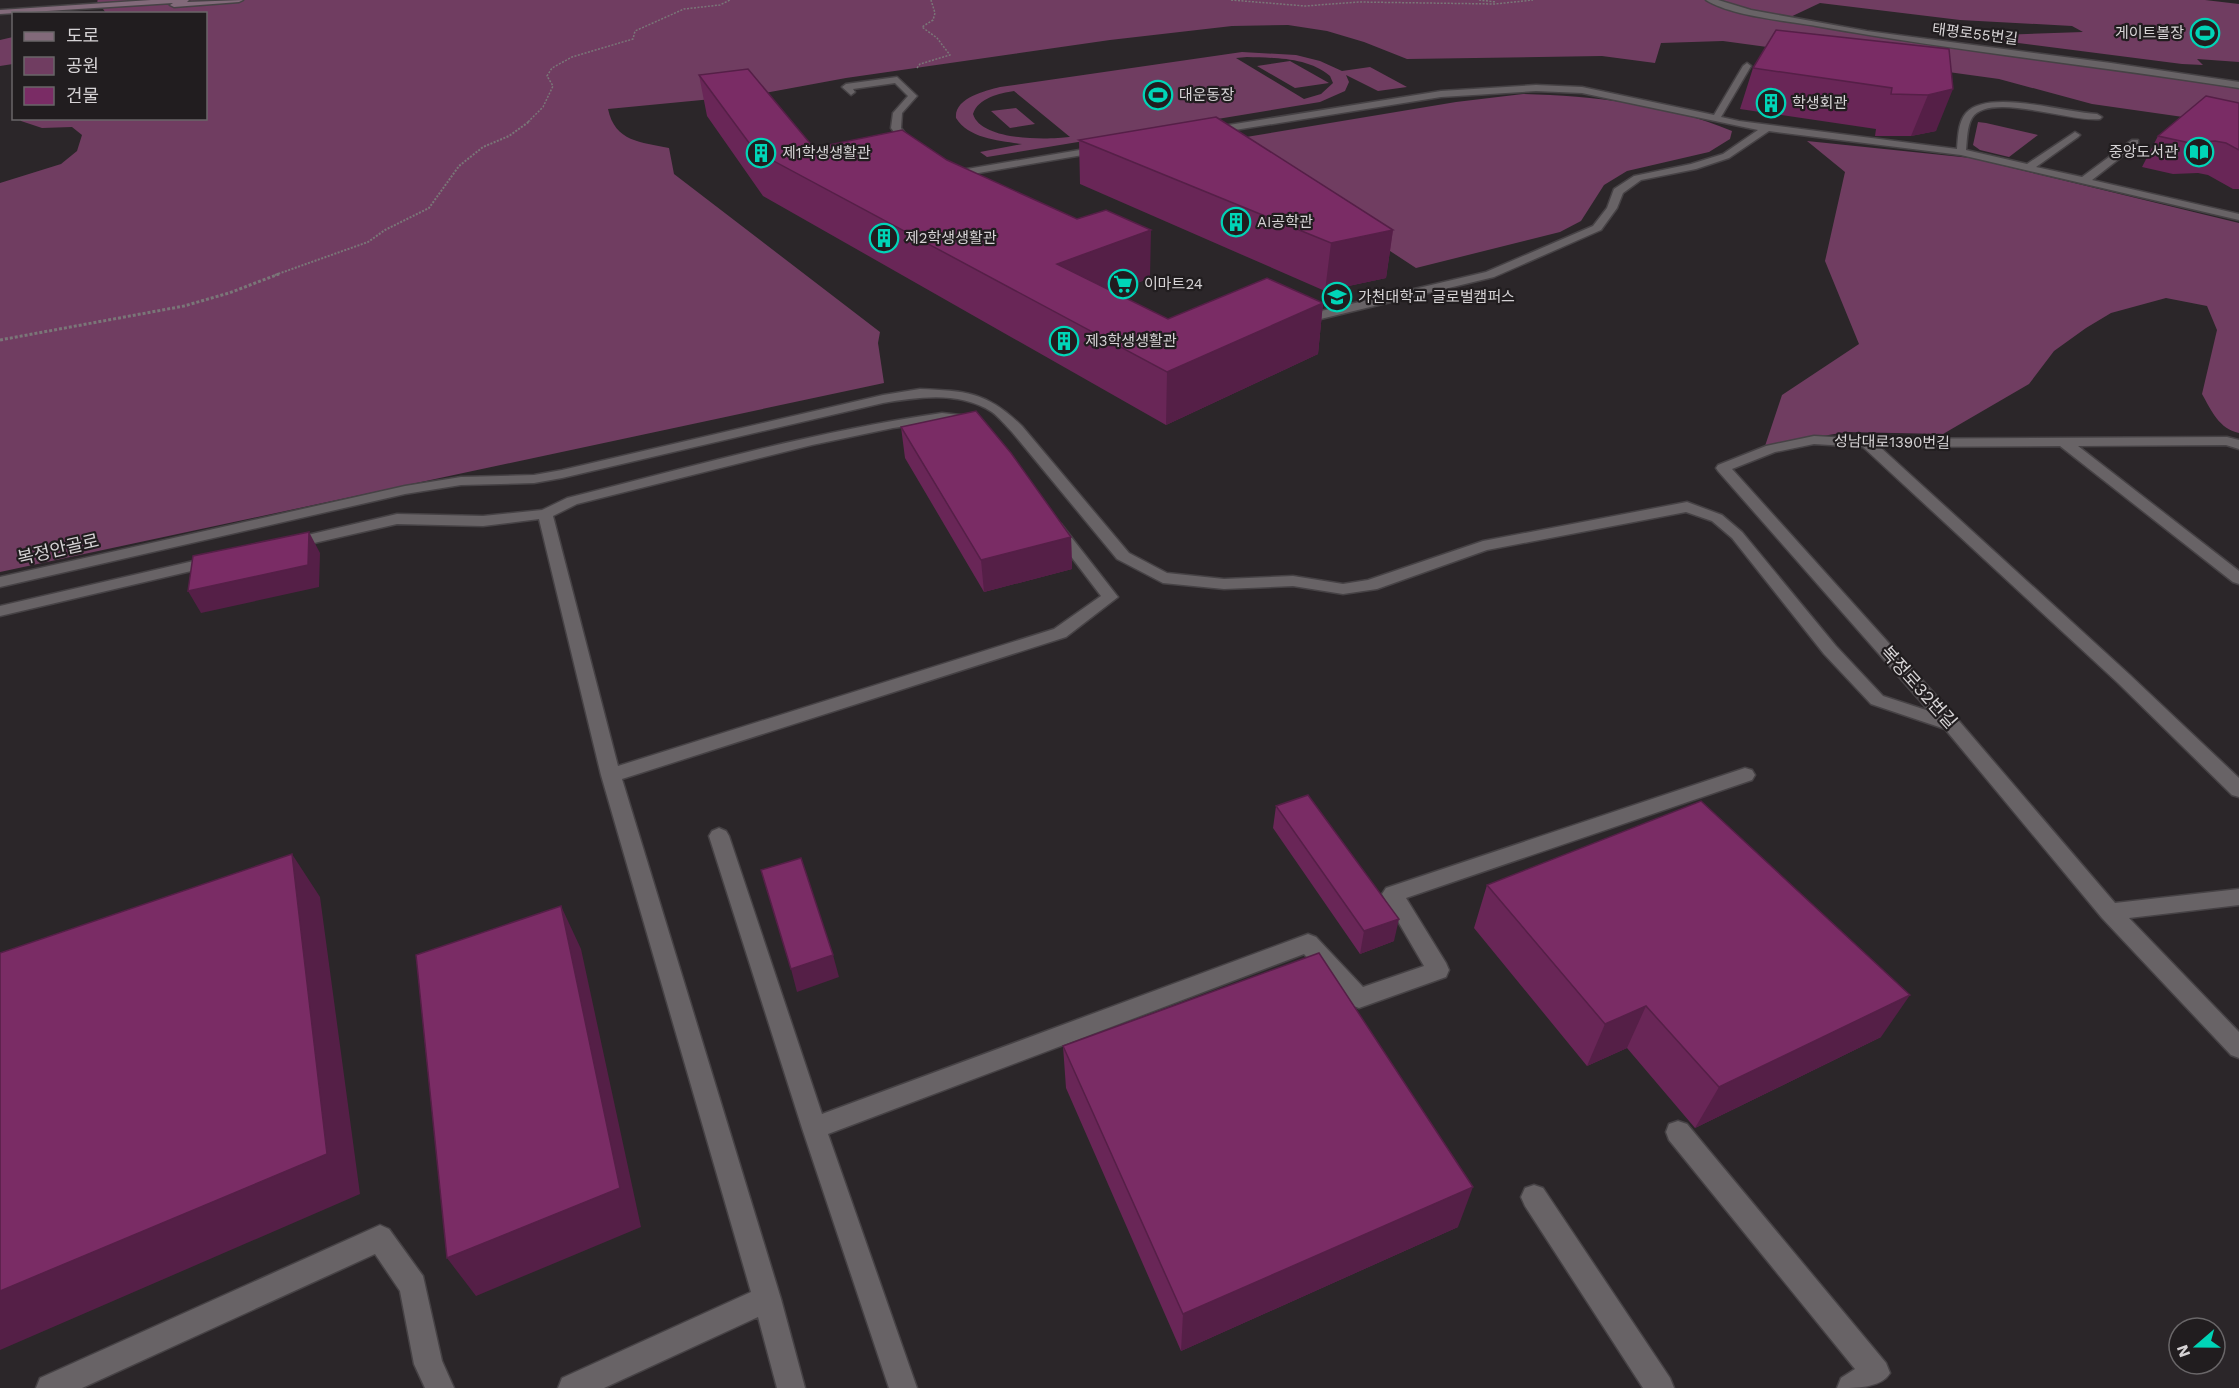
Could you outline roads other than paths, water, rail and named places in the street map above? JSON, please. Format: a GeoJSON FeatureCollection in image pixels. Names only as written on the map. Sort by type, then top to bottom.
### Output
{"type":"FeatureCollection","features":[{"type":"Feature","properties":{"kind":"main road"},"geometry":{"type":"LineString","coordinates":[[0,12],[185,0]]}},
{"type":"Feature","properties":{"kind":"main road"},"geometry":{"type":"LineString","coordinates":[[82,12],[238,0]]}},
{"type":"Feature","properties":{"kind":"street","name":"태평로55번길"},"geometry":{"type":"LineString","coordinates":[[1710,0],[1750,12],[1867,33],[2111,65],[2239,85]]}},
{"type":"Feature","properties":{"kind":"street"},"geometry":{"type":"LineString","coordinates":[[1716,118],[1747,66]]}},
{"type":"Feature","properties":{"kind":"street"},"geometry":{"type":"LineString","coordinates":[[851,92],[846,87],[897,80],[913,96],[898,113],[896,128],[918,156]]}},
{"type":"Feature","properties":{"kind":"street"},"geometry":{"type":"LineString","coordinates":[[1197,134],[1441,94],[1525,89],[1582,90],[1636,99],[1767,128],[1960,152],[2239,217]]}},
{"type":"Feature","properties":{"kind":"street"},"geometry":{"type":"LineString","coordinates":[[1960,152],[1968,116],[1974,109],[1982,106],[2007,105],[2082,117],[2097,117]]}},
{"type":"Feature","properties":{"kind":"street"},"geometry":{"type":"LineString","coordinates":[[1285,316],[1292,322],[1490,275],[1597,228],[1612,208],[1618,191],[1638,178],[1726,156],[1767,128]]}},
{"type":"Feature","properties":{"kind":"street"},"geometry":{"type":"LineString","coordinates":[[2028,168],[2075,135]]}},
{"type":"Feature","properties":{"kind":"street"},"geometry":{"type":"LineString","coordinates":[[2084,181],[2135,142]]}},
{"type":"Feature","properties":{"kind":"street"},"geometry":{"type":"LineString","coordinates":[[941,171],[961,173],[1114,147]]}},
{"type":"Feature","properties":{"kind":"street","name":"복정안골로"},"geometry":{"type":"LineString","coordinates":[[0,582],[405,490],[461,481],[534,479],[883,399],[920,393],[965,395],[998,410],[1017,429],[1066,490],[1124,556],[1163,578],[1224,584],[1293,581],[1343,589],[1371,585],[1483,546],[1687,507],[1717,518],[1737,536],[1830,650],[1877,700],[1953,725]]}},
{"type":"Feature","properties":{"kind":"street"},"geometry":{"type":"LineString","coordinates":[[268,549],[397,519],[483,521],[544,514],[583,498],[812,441],[893,424],[942,417],[964,419],[980,434]]}},
{"type":"Feature","properties":{"kind":"street","name":"성남대로1390번길"},"geometry":{"type":"LineString","coordinates":[[1723,468],[1771,449],[1814,440],[1866,443],[2226,441],[2239,445]]}},
{"type":"Feature","properties":{"kind":"street"},"geometry":{"type":"LineString","coordinates":[[1866,443],[2124,679],[2239,790]]}},
{"type":"Feature","properties":{"kind":"street"},"geometry":{"type":"LineString","coordinates":[[2065,443],[2239,579]]}},
{"type":"Feature","properties":{"kind":"street","name":"복정로32번길"},"geometry":{"type":"LineString","coordinates":[[1723,468],[1953,725],[2110,912],[2239,1048]]}},
{"type":"Feature","properties":{"kind":"street"},"geometry":{"type":"LineString","coordinates":[[610,776],[1060,633],[1110,597],[1046,513]]}},
{"type":"Feature","properties":{"kind":"street"},"geometry":{"type":"LineString","coordinates":[[544,514],[610,776],[767,1299],[790,1388]]}},
{"type":"Feature","properties":{"kind":"street"},"geometry":{"type":"LineString","coordinates":[[0,611],[234,557]]}},
{"type":"Feature","properties":{"kind":"street"},"geometry":{"type":"LineString","coordinates":[[814,1128],[1308,943],[1359,998],[1438,970],[1393,894],[1745,775]]}},
{"type":"Feature","properties":{"kind":"street"},"geometry":{"type":"LineString","coordinates":[[719,836],[814,1128],[903,1388]]}},
{"type":"Feature","properties":{"kind":"street"},"geometry":{"type":"LineString","coordinates":[[2110,912],[2239,897]]}},
{"type":"Feature","properties":{"kind":"street"},"geometry":{"type":"LineString","coordinates":[[1678,1132],[1876,1373],[1851,1388]]}},
{"type":"Feature","properties":{"kind":"street"},"geometry":{"type":"LineString","coordinates":[[1534,1197],[1660,1388]]}},
{"type":"Feature","properties":{"kind":"street"},"geometry":{"type":"LineString","coordinates":[[50,1388],[380,1238],[413,1286],[428,1364],[440,1388]]}},
{"type":"Feature","properties":{"kind":"street"},"geometry":{"type":"LineString","coordinates":[[572,1388],[767,1299]]}},
{"type":"Feature","properties":{"kind":"place","name":"게이트볼장"},"geometry":{"type":"Point","coordinates":[2205,33]}},
{"type":"Feature","properties":{"kind":"place","name":"대운동장"},"geometry":{"type":"Point","coordinates":[1158,95]}},
{"type":"Feature","properties":{"kind":"place","name":"학생회관"},"geometry":{"type":"Point","coordinates":[1771,103]}},
{"type":"Feature","properties":{"kind":"place","name":"중앙도서관"},"geometry":{"type":"Point","coordinates":[2199,152]}},
{"type":"Feature","properties":{"kind":"place","name":"제1학생생활관"},"geometry":{"type":"Point","coordinates":[761,153]}},
{"type":"Feature","properties":{"kind":"place","name":"AI공학관"},"geometry":{"type":"Point","coordinates":[1236,222]}},
{"type":"Feature","properties":{"kind":"place","name":"제2학생생활관"},"geometry":{"type":"Point","coordinates":[884,238]}},
{"type":"Feature","properties":{"kind":"place","name":"이마트24"},"geometry":{"type":"Point","coordinates":[1123,284]}},
{"type":"Feature","properties":{"kind":"place","name":"가천대학교 글로벌캠퍼스"},"geometry":{"type":"Point","coordinates":[1337,297]}},
{"type":"Feature","properties":{"kind":"place","name":"제3학생생활관"},"geometry":{"type":"Point","coordinates":[1064,341]}}]}
